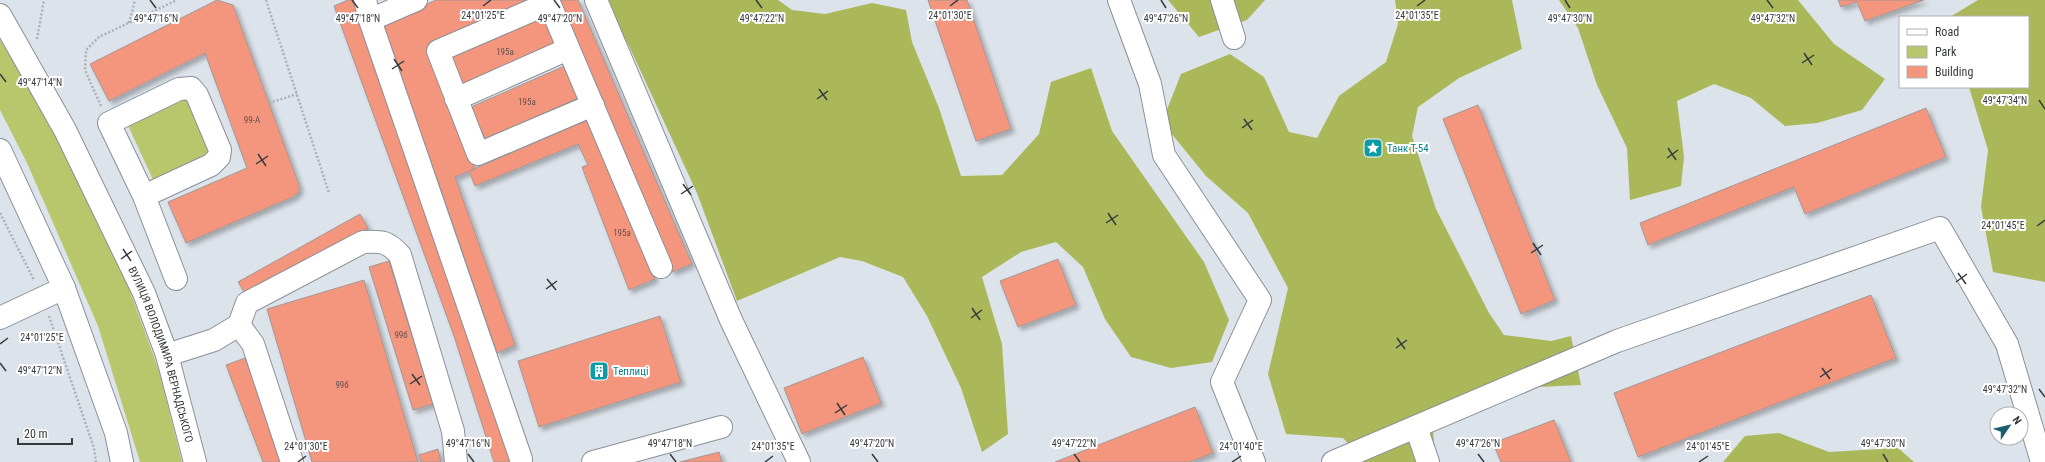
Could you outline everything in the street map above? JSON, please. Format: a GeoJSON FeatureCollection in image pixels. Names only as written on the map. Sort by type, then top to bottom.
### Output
{"type":"FeatureCollection","features":[{"type":"Feature","properties":{"kind":"street"},"geometry":{"type":"LineString","coordinates":[[416,0],[368,10],[521,459]]}},
{"type":"Feature","properties":{"kind":"street"},"geometry":{"type":"LineString","coordinates":[[596,0],[731,320],[799,462]]}},
{"type":"Feature","properties":{"kind":"street"},"geometry":{"type":"LineString","coordinates":[[1119,0],[1150,84],[1164,155],[1260,300],[1222,382],[1254,462]]}},
{"type":"Feature","properties":{"kind":"street"},"geometry":{"type":"LineString","coordinates":[[1222,0],[1234,38]]}},
{"type":"Feature","properties":{"kind":"street"},"geometry":{"type":"LineString","coordinates":[[593,105],[478,154],[438,51],[548,2],[593,105],[661,267]]}},
{"type":"Feature","properties":{"kind":"street","name":"ВУЛИЦЯ ВОЛОДИМИРА ВЕРНАДСЬКОГО"},"geometry":{"type":"LineString","coordinates":[[0,15],[65,130],[144,293],[167,354],[195,462]]}},
{"type":"Feature","properties":{"kind":"street"},"geometry":{"type":"LineString","coordinates":[[456,98],[568,49]]}},
{"type":"Feature","properties":{"kind":"street"},"geometry":{"type":"LineString","coordinates":[[144,196],[211,165],[219,157],[220,150],[197,96],[191,88],[179,89],[109,123],[144,196],[176,279]]}},
{"type":"Feature","properties":{"kind":"street"},"geometry":{"type":"LineString","coordinates":[[0,150],[64,288],[116,433],[122,462]]}},
{"type":"Feature","properties":{"kind":"street"},"geometry":{"type":"LineString","coordinates":[[1333,462],[1617,341],[1940,228],[2007,344],[2042,462]]}},
{"type":"Feature","properties":{"kind":"street"},"geometry":{"type":"LineString","coordinates":[[167,354],[214,340],[239,325],[247,303],[364,242],[385,242],[392,246],[400,255],[451,424],[455,440],[456,462]]}},
{"type":"Feature","properties":{"kind":"street"},"geometry":{"type":"LineString","coordinates":[[0,318],[64,288]]}},
{"type":"Feature","properties":{"kind":"street"},"geometry":{"type":"LineString","coordinates":[[239,325],[253,344],[292,462]]}},
{"type":"Feature","properties":{"kind":"street"},"geometry":{"type":"LineString","coordinates":[[593,462],[721,427]]}},
{"type":"Feature","properties":{"kind":"street"},"geometry":{"type":"LineString","coordinates":[[1416,427],[1428,462]]}},
{"type":"Feature","properties":{"kind":"path"},"geometry":{"type":"LineString","coordinates":[[39,44],[36,36],[44,0]]}},
{"type":"Feature","properties":{"kind":"path"},"geometry":{"type":"LineString","coordinates":[[129,23],[136,0]]}},
{"type":"Feature","properties":{"kind":"path"},"geometry":{"type":"LineString","coordinates":[[109,123],[85,70],[86,50],[100,37],[176,0]]}},
{"type":"Feature","properties":{"kind":"path"},"geometry":{"type":"LineString","coordinates":[[266,0],[329,193]]}},
{"type":"Feature","properties":{"kind":"path"},"geometry":{"type":"LineString","coordinates":[[269,103],[297,94]]}},
{"type":"Feature","properties":{"kind":"path"},"geometry":{"type":"LineString","coordinates":[[0,213],[43,298],[94,448],[96,462]]}},
{"type":"Feature","properties":{"kind":"green space"},"geometry":{"type":"Polygon","coordinates":[[[604,0],[778,0],[792,10],[825,14],[872,3],[906,10],[912,42],[939,108],[961,176],[1002,175],[1039,134],[1051,82],[1091,68],[1112,131],[1204,262],[1229,320],[1212,362],[1171,368],[1131,357],[1105,319],[1083,267],[1056,242],[1021,252],[982,277],[1002,344],[1008,434],[982,452],[961,388],[927,316],[903,277],[862,261],[840,257],[737,301],[697,193],[629,46],[604,0]]]}},
{"type":"Feature","properties":{"kind":"green space"},"geometry":{"type":"Polygon","coordinates":[[[1168,0],[1265,0],[1247,20],[1199,37],[1168,0]]]}},
{"type":"Feature","properties":{"kind":"green space"},"geometry":{"type":"Polygon","coordinates":[[[1395,0],[1512,0],[1522,49],[1459,78],[1418,107],[1412,136],[1436,209],[1489,313],[1504,335],[1551,341],[1571,336],[1581,385],[1537,387],[1495,380],[1433,431],[1436,462],[1365,462],[1343,438],[1286,434],[1268,374],[1288,288],[1248,213],[1206,176],[1162,122],[1181,74],[1230,54],[1264,77],[1289,132],[1317,138],[1339,96],[1386,62],[1398,24],[1395,0]]]}},
{"type":"Feature","properties":{"kind":"green space"},"geometry":{"type":"Polygon","coordinates":[[[1559,0],[1798,0],[1834,44],[1885,79],[1862,110],[1817,123],[1785,126],[1751,98],[1714,84],[1677,101],[1684,157],[1681,186],[1630,200],[1627,148],[1597,85],[1578,28],[1559,0]]]}},
{"type":"Feature","properties":{"kind":"green space"},"geometry":{"type":"Polygon","coordinates":[[[1978,0],[2045,0],[2045,282],[1993,272],[1981,207],[1988,150],[1969,88],[2029,88],[2029,16],[1952,16],[1978,0]]]}},
{"type":"Feature","properties":{"kind":"green space"},"geometry":{"type":"Polygon","coordinates":[[[0,40],[61,139],[118,258],[159,371],[182,462],[140,462],[98,326],[27,163],[0,110],[0,40]]]}},
{"type":"Feature","properties":{"kind":"green space"},"geometry":{"type":"Polygon","coordinates":[[[184,94],[213,158],[155,184],[126,121],[184,94]]]}},
{"type":"Feature","properties":{"kind":"green space"},"geometry":{"type":"Polygon","coordinates":[[[1779,433],[1829,452],[1898,448],[1914,462],[1723,462],[1745,436],[1779,433]]]}},
{"type":"Feature","properties":{"kind":"building"},"geometry":{"type":"Polygon","coordinates":[[[217,0],[233,5],[299,185],[299,192],[293,197],[186,243],[168,202],[247,168],[205,53],[109,101],[90,64],[217,0]]]}},
{"type":"Feature","properties":{"kind":"building"},"geometry":{"type":"Polygon","coordinates":[[[348,0],[356,0],[513,462],[494,462],[454,336],[334,6],[348,0]]]}},
{"type":"Feature","properties":{"kind":"building"},"geometry":{"type":"Polygon","coordinates":[[[436,0],[531,0],[532,3],[428,47],[475,169],[455,177],[515,345],[497,353],[439,184],[379,25],[436,0]]]}},
{"type":"Feature","properties":{"kind":"building"},"geometry":{"type":"Polygon","coordinates":[[[556,0],[578,0],[692,264],[672,272],[556,0]]]}},
{"type":"Feature","properties":{"kind":"building"},"geometry":{"type":"Polygon","coordinates":[[[928,0],[967,0],[1011,129],[976,141],[928,0]]]}},
{"type":"Feature","properties":{"kind":"building"},"geometry":{"type":"Polygon","coordinates":[[[1838,0],[1924,0],[1865,21],[1857,2],[1841,7],[1838,0]]]}},
{"type":"Feature","properties":{"kind":"building"},"geometry":{"type":"Polygon","coordinates":[[[546,14],[561,48],[464,91],[449,57],[546,14]]]}},
{"type":"Feature","properties":{"kind":"building"},"geometry":{"type":"Polygon","coordinates":[[[569,64],[583,96],[485,139],[471,107],[569,64]]]}},
{"type":"Feature","properties":{"kind":"building"},"geometry":{"type":"Polygon","coordinates":[[[1478,105],[1555,300],[1521,314],[1443,119],[1478,105]]]}},
{"type":"Feature","properties":{"kind":"building"},"geometry":{"type":"Polygon","coordinates":[[[1926,108],[1946,157],[1805,214],[1794,187],[1648,245],[1640,223],[1926,108]]]}},
{"type":"Feature","properties":{"kind":"building"},"geometry":{"type":"Polygon","coordinates":[[[590,119],[603,146],[655,279],[629,290],[582,167],[588,165],[578,144],[475,186],[469,171],[590,119]]]}},
{"type":"Feature","properties":{"kind":"building"},"geometry":{"type":"Polygon","coordinates":[[[360,214],[368,228],[247,297],[238,282],[360,214]]]}},
{"type":"Feature","properties":{"kind":"building"},"geometry":{"type":"Polygon","coordinates":[[[1058,259],[1076,305],[1018,327],[1000,281],[1058,259]]]}},
{"type":"Feature","properties":{"kind":"building"},"geometry":{"type":"Polygon","coordinates":[[[389,261],[433,404],[413,410],[369,267],[389,261]]]}},
{"type":"Feature","properties":{"kind":"building"},"geometry":{"type":"Polygon","coordinates":[[[364,280],[418,462],[312,462],[267,309],[364,280]]]}},
{"type":"Feature","properties":{"kind":"building"},"geometry":{"type":"Polygon","coordinates":[[[1871,295],[1896,358],[1638,457],[1614,393],[1871,295]]]}},
{"type":"Feature","properties":{"kind":"building","name":"Теплиці"},"geometry":{"type":"Polygon","coordinates":[[[660,316],[681,382],[539,427],[518,361],[660,316]]]}},
{"type":"Feature","properties":{"kind":"building"},"geometry":{"type":"Polygon","coordinates":[[[863,357],[881,403],[802,434],[784,388],[863,357]]]}},
{"type":"Feature","properties":{"kind":"building"},"geometry":{"type":"Polygon","coordinates":[[[245,358],[285,462],[263,462],[226,365],[245,358]]]}},
{"type":"Feature","properties":{"kind":"building"},"geometry":{"type":"Polygon","coordinates":[[[1195,407],[1213,453],[1190,462],[1055,462],[1195,407]]]}},
{"type":"Feature","properties":{"kind":"building"},"geometry":{"type":"Polygon","coordinates":[[[1554,420],[1571,462],[1501,462],[1493,443],[1554,420]]]}},
{"type":"Feature","properties":{"kind":"building"},"geometry":{"type":"Polygon","coordinates":[[[438,449],[441,462],[421,462],[419,455],[438,449]]]}},
{"type":"Feature","properties":{"kind":"building"},"geometry":{"type":"Polygon","coordinates":[[[719,452],[722,462],[680,462],[719,452]]]}},
{"type":"Feature","properties":{"kind":"place","name":"Танк Т-54"},"geometry":{"type":"Point","coordinates":[1373,148]}},
{"type":"Feature","properties":{"kind":"place","name":"Теплиці"},"geometry":{"type":"Point","coordinates":[599,371]}}]}
